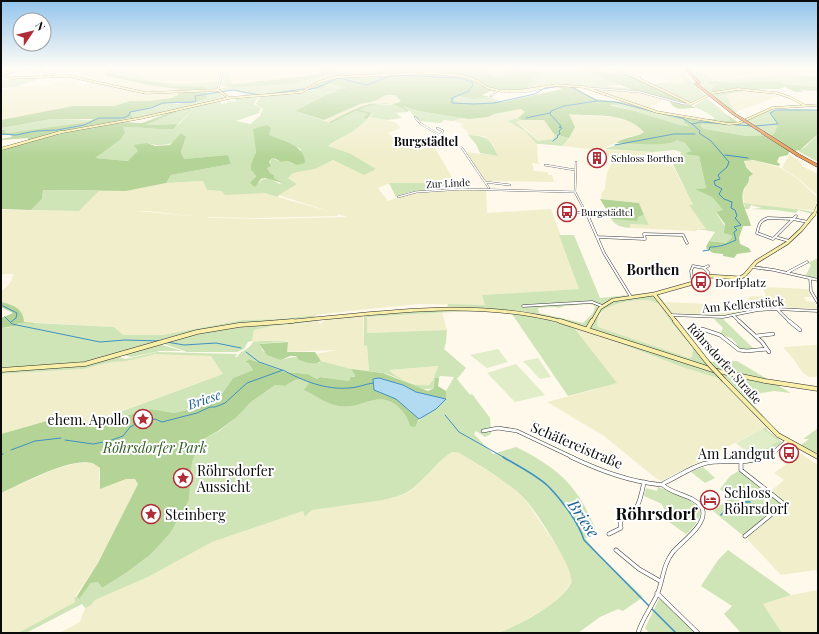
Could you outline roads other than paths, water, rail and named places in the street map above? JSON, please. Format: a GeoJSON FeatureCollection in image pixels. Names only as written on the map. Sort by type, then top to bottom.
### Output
{"type":"FeatureCollection","features":[{"type":"Feature","properties":{"kind":"highway"},"geometry":{"type":"LineString","coordinates":[[714,98],[734,114],[800,155],[818,164]]}},
{"type":"Feature","properties":{"kind":"main road"},"geometry":{"type":"LineString","coordinates":[[1,149],[70,130],[141,118],[235,98]]}},
{"type":"Feature","properties":{"kind":"main road"},"geometry":{"type":"LineString","coordinates":[[616,98],[657,112],[729,124],[739,122],[772,108],[818,105]]}},
{"type":"Feature","properties":{"kind":"main road"},"geometry":{"type":"LineString","coordinates":[[678,98],[691,104],[695,104],[705,98]]}},
{"type":"Feature","properties":{"kind":"main road"},"geometry":{"type":"LineString","coordinates":[[791,98],[804,105]]}},
{"type":"Feature","properties":{"kind":"main road"},"geometry":{"type":"LineString","coordinates":[[588,328],[602,306],[613,300],[654,294],[693,283],[708,276],[736,279],[745,275],[756,262],[789,241],[809,223],[818,205]]}},
{"type":"Feature","properties":{"kind":"main road","name":"Röhrsdorfer Straße"},"geometry":{"type":"LineString","coordinates":[[654,294],[708,363],[773,430],[787,441],[818,457]]}},
{"type":"Feature","properties":{"kind":"main road"},"geometry":{"type":"LineString","coordinates":[[1,370],[78,365],[140,349],[200,331],[441,307],[509,311],[539,316],[588,328],[704,368],[768,382],[818,389]]}},
{"type":"Feature","properties":{"kind":"street"},"geometry":{"type":"LineString","coordinates":[[660,98],[684,104],[691,104]]}},
{"type":"Feature","properties":{"kind":"street","name":"Zur Linde"},"geometry":{"type":"LineString","coordinates":[[415,117],[418,122],[453,142],[466,152],[484,182],[490,188]]}},
{"type":"Feature","properties":{"kind":"street"},"geometry":{"type":"LineString","coordinates":[[437,128],[443,131],[440,135]]}},
{"type":"Feature","properties":{"kind":"street"},"geometry":{"type":"LineString","coordinates":[[435,145],[453,142]]}},
{"type":"Feature","properties":{"kind":"street"},"geometry":{"type":"LineString","coordinates":[[576,162],[575,192],[613,270],[631,298]]}},
{"type":"Feature","properties":{"kind":"street"},"geometry":{"type":"LineString","coordinates":[[545,165],[575,170]]}},
{"type":"Feature","properties":{"kind":"street","name":"Zur Linde"},"geometry":{"type":"LineString","coordinates":[[484,182],[510,185]]}},
{"type":"Feature","properties":{"kind":"street"},"geometry":{"type":"LineString","coordinates":[[490,188],[575,192]]}},
{"type":"Feature","properties":{"kind":"street","name":"Zur Linde"},"geometry":{"type":"LineString","coordinates":[[398,197],[410,193],[429,191],[490,188]]}},
{"type":"Feature","properties":{"kind":"street"},"geometry":{"type":"LineString","coordinates":[[560,213],[586,212]]}},
{"type":"Feature","properties":{"kind":"street"},"geometry":{"type":"LineString","coordinates":[[796,216],[793,220],[776,237],[772,239],[757,233],[758,224],[770,217],[793,220],[809,223]]}},
{"type":"Feature","properties":{"kind":"street"},"geometry":{"type":"LineString","coordinates":[[597,237],[645,239],[644,234],[683,235],[687,243]]}},
{"type":"Feature","properties":{"kind":"street"},"geometry":{"type":"LineString","coordinates":[[776,237],[789,241]]}},
{"type":"Feature","properties":{"kind":"street"},"geometry":{"type":"LineString","coordinates":[[788,272],[807,262]]}},
{"type":"Feature","properties":{"kind":"street"},"geometry":{"type":"LineString","coordinates":[[693,283],[691,272],[693,266],[704,268],[708,266]]}},
{"type":"Feature","properties":{"kind":"street"},"geometry":{"type":"LineString","coordinates":[[752,267],[788,272],[818,280]]}},
{"type":"Feature","properties":{"kind":"street"},"geometry":{"type":"LineString","coordinates":[[704,268],[708,272],[708,276]]}},
{"type":"Feature","properties":{"kind":"street"},"geometry":{"type":"LineString","coordinates":[[692,277],[703,278]]}},
{"type":"Feature","properties":{"kind":"street"},"geometry":{"type":"LineString","coordinates":[[810,278],[811,291],[818,303]]}},
{"type":"Feature","properties":{"kind":"street"},"geometry":{"type":"LineString","coordinates":[[523,306],[592,302],[602,306]]}},
{"type":"Feature","properties":{"kind":"street"},"geometry":{"type":"LineString","coordinates":[[776,309],[800,330]]}},
{"type":"Feature","properties":{"kind":"street","name":"Am Kellerstück"},"geometry":{"type":"LineString","coordinates":[[670,315],[704,317],[734,316],[758,310],[776,309],[818,311]]}},
{"type":"Feature","properties":{"kind":"street"},"geometry":{"type":"LineString","coordinates":[[702,329],[720,335],[739,350],[768,351],[734,316]]}},
{"type":"Feature","properties":{"kind":"street"},"geometry":{"type":"LineString","coordinates":[[755,336],[773,334]]}},
{"type":"Feature","properties":{"kind":"street","name":"Schäfereistraße"},"geometry":{"type":"LineString","coordinates":[[483,431],[498,428],[513,430],[611,473],[644,482],[663,485]]}},
{"type":"Feature","properties":{"kind":"street"},"geometry":{"type":"LineString","coordinates":[[638,633],[652,604],[671,554],[698,526],[702,519],[703,511],[698,505],[663,485],[664,483],[703,464],[715,462],[751,462],[759,460],[780,448],[787,441]]}},
{"type":"Feature","properties":{"kind":"street"},"geometry":{"type":"LineString","coordinates":[[741,462],[741,470],[784,504],[744,536]]}},
{"type":"Feature","properties":{"kind":"street"},"geometry":{"type":"LineString","coordinates":[[609,534],[621,528],[620,521],[634,513],[640,501],[644,482]]}},
{"type":"Feature","properties":{"kind":"street"},"geometry":{"type":"LineString","coordinates":[[616,550],[639,569],[660,581]]}},
{"type":"Feature","properties":{"kind":"street"},"geometry":{"type":"LineString","coordinates":[[657,592],[698,633]]}},
{"type":"Feature","properties":{"kind":"water"},"geometry":{"type":"Polygon","coordinates":[[[379,378],[403,385],[416,392],[446,399],[436,409],[419,419],[396,399],[374,390],[373,379],[379,378]]]}},
{"type":"Feature","properties":{"kind":"waterway"},"geometry":{"type":"LineString","coordinates":[[1,134],[16,135],[36,131],[57,130],[84,125],[99,118],[124,118],[129,115],[130,112],[151,108],[163,103],[193,102],[196,101],[195,98]]}},
{"type":"Feature","properties":{"kind":"waterway"},"geometry":{"type":"LineString","coordinates":[[453,98],[452,103],[474,104],[494,103],[519,98]]}},
{"type":"Feature","properties":{"kind":"waterway"},"geometry":{"type":"LineString","coordinates":[[591,98],[598,101],[616,102],[655,112]]}},
{"type":"Feature","properties":{"kind":"waterway"},"geometry":{"type":"LineString","coordinates":[[553,141],[558,137],[557,136],[560,134],[559,131],[562,128],[559,127],[561,126],[550,114],[551,111],[564,106],[597,101]]}},
{"type":"Feature","properties":{"kind":"waterway"},"geometry":{"type":"LineString","coordinates":[[755,126],[778,124],[770,113],[776,110],[818,110]]}},
{"type":"Feature","properties":{"kind":"waterway"},"geometry":{"type":"LineString","coordinates":[[526,118],[550,113]]}},
{"type":"Feature","properties":{"kind":"waterway"},"geometry":{"type":"LineString","coordinates":[[660,113],[682,118],[692,124]]}},
{"type":"Feature","properties":{"kind":"waterway"},"geometry":{"type":"LineString","coordinates":[[692,124],[701,122],[752,126]]}},
{"type":"Feature","properties":{"kind":"waterway"},"geometry":{"type":"LineString","coordinates":[[692,124],[700,131],[699,133],[711,141],[729,162],[727,167],[718,175],[720,179],[714,181],[715,185],[722,189],[719,194],[724,199],[732,202],[731,208],[735,210],[737,216],[735,218],[741,225],[734,227],[737,230],[734,232],[736,240],[721,246],[710,247],[709,250],[703,251]]}},
{"type":"Feature","properties":{"kind":"waterway"},"geometry":{"type":"LineString","coordinates":[[615,145],[674,134],[695,134]]}},
{"type":"Feature","properties":{"kind":"waterway"},"geometry":{"type":"LineString","coordinates":[[725,155],[748,158]]}},
{"type":"Feature","properties":{"kind":"waterway"},"geometry":{"type":"LineString","coordinates":[[3,306],[17,313],[16,318],[11,322]]}},
{"type":"Feature","properties":{"kind":"waterway"},"geometry":{"type":"LineString","coordinates":[[5,317],[12,324],[100,342],[125,340],[160,341]]}},
{"type":"Feature","properties":{"kind":"waterway"},"geometry":{"type":"LineString","coordinates":[[167,342],[184,345],[216,343],[241,348]]}},
{"type":"Feature","properties":{"kind":"waterway"},"geometry":{"type":"LineString","coordinates":[[246,352],[259,362],[282,370]]}},
{"type":"Feature","properties":{"kind":"waterway","name":"Briese"},"geometry":{"type":"LineString","coordinates":[[65,440],[93,444],[109,441],[123,436],[130,427],[138,423],[155,419],[162,422],[197,413],[210,407],[215,407],[225,403],[247,383],[283,370],[315,384],[332,388],[352,388],[373,383]]}},
{"type":"Feature","properties":{"kind":"waterway","name":"Briese"},"geometry":{"type":"LineString","coordinates":[[445,415],[459,432],[505,458]]}},
{"type":"Feature","properties":{"kind":"waterway","name":"Briese"},"geometry":{"type":"LineString","coordinates":[[11,450],[35,441],[61,438]]}},
{"type":"Feature","properties":{"kind":"waterway","name":"Briese"},"geometry":{"type":"LineString","coordinates":[[503,457],[532,474],[548,486],[569,512],[582,533],[584,540],[649,606]]}},
{"type":"Feature","properties":{"kind":"waterway"},"geometry":{"type":"LineString","coordinates":[[721,515],[724,512],[730,514],[730,507],[740,507],[741,502],[750,502]]}},
{"type":"Feature","properties":{"kind":"waterway","name":"Briese"},"geometry":{"type":"LineString","coordinates":[[651,608],[676,633]]}},
{"type":"Feature","properties":{"kind":"place","name":"Schloss Borthen"},"geometry":{"type":"Point","coordinates":[597,158]}},
{"type":"Feature","properties":{"kind":"place","name":"Burgstädtel"},"geometry":{"type":"Point","coordinates":[567,212]}},
{"type":"Feature","properties":{"kind":"place","name":"Dorfplatz"},"geometry":{"type":"Point","coordinates":[701,282]}},
{"type":"Feature","properties":{"kind":"place","name":"ehem. Apollo"},"geometry":{"type":"Point","coordinates":[143,419]}},
{"type":"Feature","properties":{"kind":"place","name":"Am Landgut"},"geometry":{"type":"Point","coordinates":[789,453]}},
{"type":"Feature","properties":{"kind":"place","name":"Röhrsdorfer Aussicht"},"geometry":{"type":"Point","coordinates":[183,478]}},
{"type":"Feature","properties":{"kind":"place","name":"Schloss Röhrsdorf"},"geometry":{"type":"Point","coordinates":[710,500]}},
{"type":"Feature","properties":{"kind":"place","name":"Steinberg"},"geometry":{"type":"Point","coordinates":[151,514]}},
{"type":"Feature","properties":{"kind":"district","name":"Burgstädtel"},"geometry":{"type":"Point","coordinates":[426,141]}},
{"type":"Feature","properties":{"kind":"district","name":"Borthen"},"geometry":{"type":"Point","coordinates":[653,269]}},
{"type":"Feature","properties":{"kind":"district","name":"Röhrsdorf"},"geometry":{"type":"Point","coordinates":[656,513]}},
{"type":"Feature","properties":{"kind":"park label","name":"Röhrsdorfer Park"},"geometry":{"type":"Point","coordinates":[155,447]}}]}
